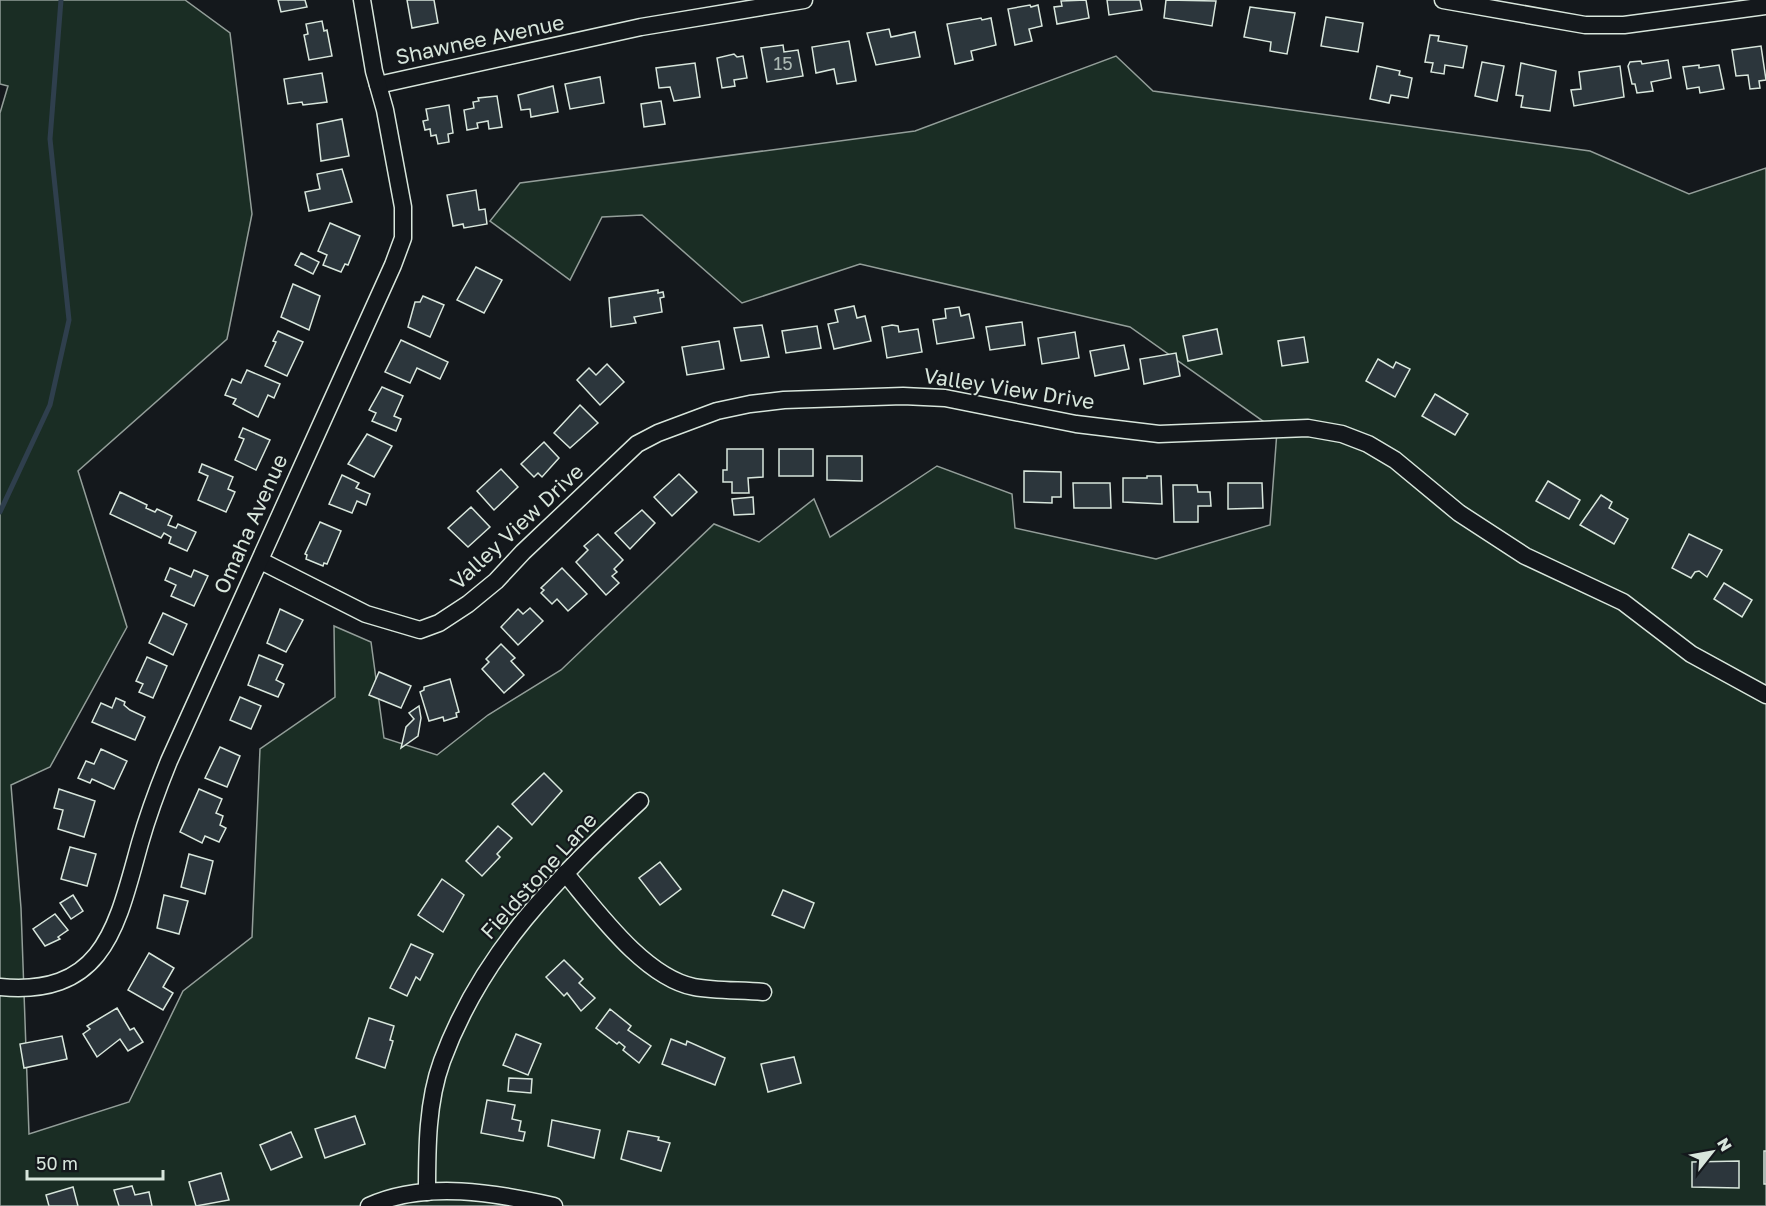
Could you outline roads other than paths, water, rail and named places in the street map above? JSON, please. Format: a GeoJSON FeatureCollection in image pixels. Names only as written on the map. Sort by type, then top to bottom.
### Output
{"type":"FeatureCollection","features":[{"type":"Feature","properties":{"kind":"street","name":"Omaha Avenue"},"geometry":{"type":"LineString","coordinates":[[0,987],[24,989],[61,982],[89,965],[110,936],[146,821],[169,761],[403,238],[403,207],[362,0]]}},
{"type":"Feature","properties":{"kind":"street","name":"Shawnee Avenue"},"geometry":{"type":"LineString","coordinates":[[378,85],[640,27],[804,0]]}},
{"type":"Feature","properties":{"kind":"street"},"geometry":{"type":"LineString","coordinates":[[1443,0],[1585,25],[1624,26],[1766,6]]}},
{"type":"Feature","properties":{"kind":"street","name":"Valley View Drive"},"geometry":{"type":"LineString","coordinates":[[259,564],[265,563],[366,614],[420,630],[440,623],[496,581],[523,552],[637,444],[658,433],[717,411],[784,400],[903,396],[945,399],[1076,424],[1159,434],[1308,428],[1342,434],[1368,444],[1395,460],[1492,536],[1525,556],[1623,602],[1690,654],[1766,695]]}},
{"type":"Feature","properties":{"kind":"street","name":"Fieldstone Lane"},"geometry":{"type":"LineString","coordinates":[[427,1192],[427,1138],[442,1062],[471,996],[507,938],[565,873],[640,801]]}},
{"type":"Feature","properties":{"kind":"street"},"geometry":{"type":"LineString","coordinates":[[565,873],[620,937],[651,967],[693,986],[763,992]]}},
{"type":"Feature","properties":{"kind":"street"},"geometry":{"type":"LineString","coordinates":[[369,1206],[418,1192],[503,1196],[554,1206]]}},
{"type":"Feature","properties":{"kind":"waterway"},"geometry":{"type":"LineString","coordinates":[[0,512],[50,405],[69,320],[50,139],[61,0]]}}]}
